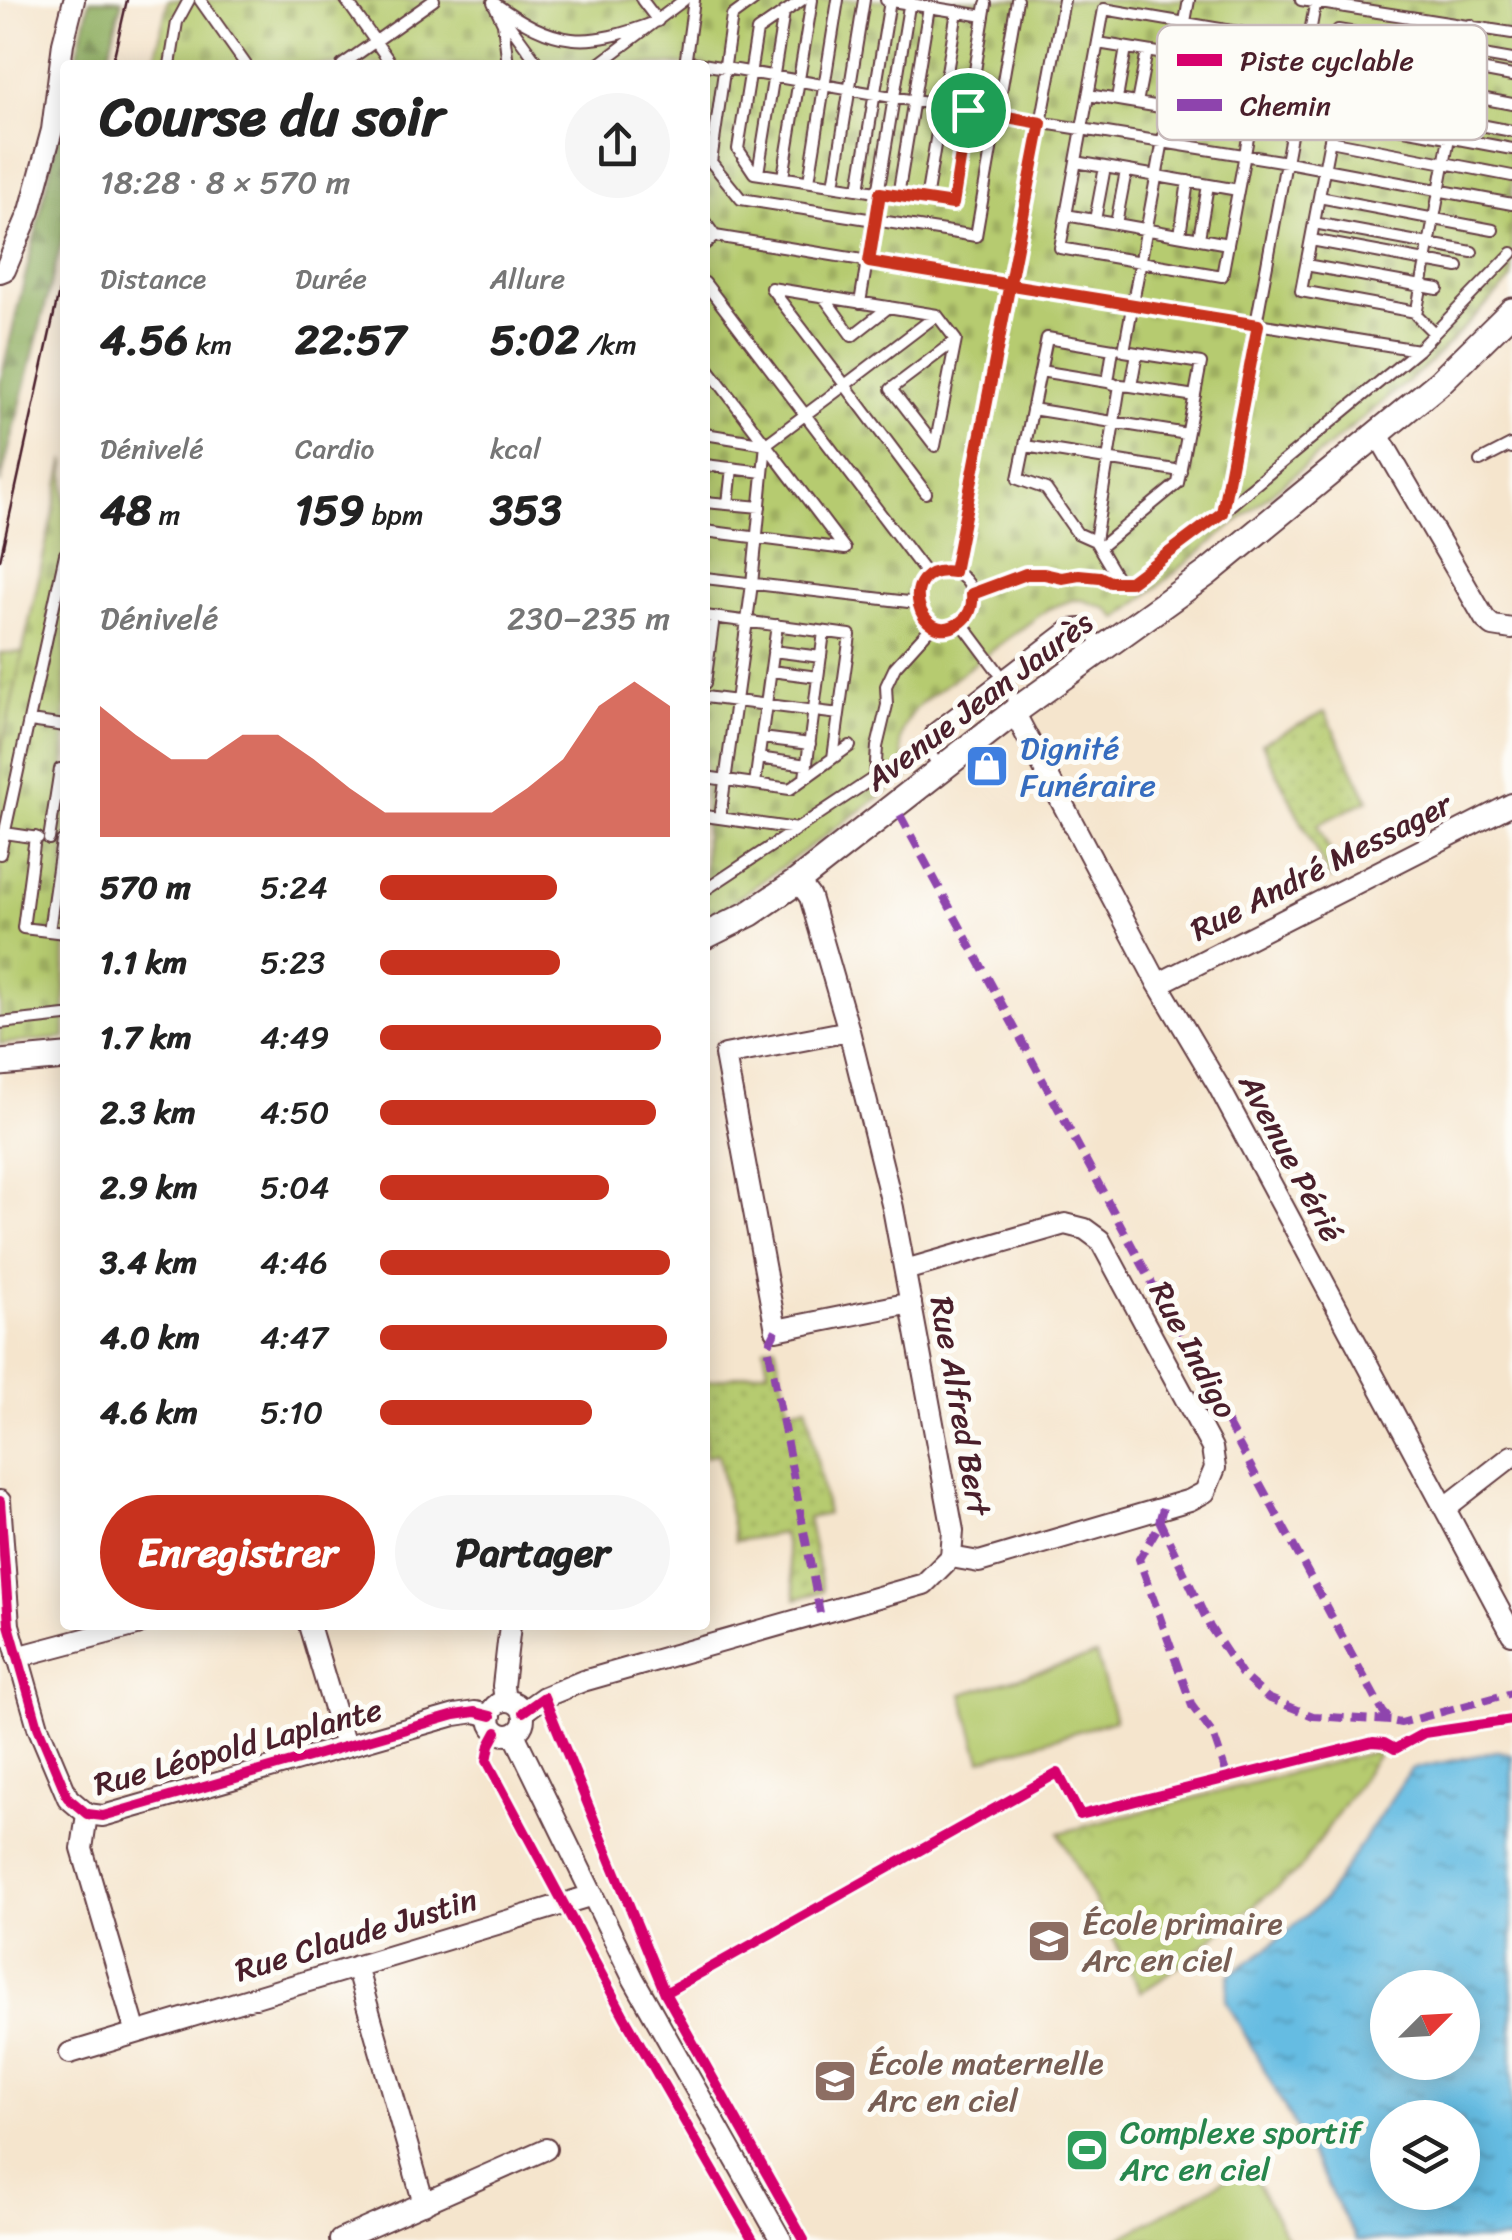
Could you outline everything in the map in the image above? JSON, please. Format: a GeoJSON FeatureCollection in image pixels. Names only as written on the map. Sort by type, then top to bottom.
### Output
{"type":"FeatureCollection","features":[{"type":"Feature","properties":{"kind":"street"},"geometry":{"type":"LineString","coordinates":[[61,60],[74,0]]}},
{"type":"Feature","properties":{"kind":"street"},"geometry":{"type":"LineString","coordinates":[[0,272],[30,211],[52,130],[60,67]]}},
{"type":"Feature","properties":{"kind":"street","name":"Avenue Jean Jaurès"},"geometry":{"type":"LineString","coordinates":[[710,933],[798,881],[1014,712],[1206,574],[1439,383],[1512,311]]}},
{"type":"Feature","properties":{"kind":"street"},"geometry":{"type":"LineString","coordinates":[[1377,434],[1484,619],[1493,626],[1512,629]]}},
{"type":"Feature","properties":{"kind":"street","name":"Avenue Périé"},"geometry":{"type":"LineString","coordinates":[[1014,712],[1158,984],[1220,1087],[1512,1634]]}},
{"type":"Feature","properties":{"kind":"street","name":"Rue André Messager"},"geometry":{"type":"LineString","coordinates":[[1158,984],[1512,804]]}},
{"type":"Feature","properties":{"kind":"street","name":"Rue Alfred Bert"},"geometry":{"type":"LineString","coordinates":[[506,1710],[583,1681],[924,1584],[951,1557],[953,1531],[893,1208],[849,1031],[810,897],[798,881]]}},
{"type":"Feature","properties":{"kind":"street"},"geometry":{"type":"LineString","coordinates":[[849,1031],[725,1055],[776,1330],[911,1304]]}},
{"type":"Feature","properties":{"kind":"street"},"geometry":{"type":"LineString","coordinates":[[0,1062],[60,1057]]}},
{"type":"Feature","properties":{"kind":"street","name":"Rue Indigo"},"geometry":{"type":"LineString","coordinates":[[905,1270],[1064,1224],[1085,1228],[1100,1240],[1212,1448],[1215,1468],[1205,1492],[1190,1500],[979,1562],[951,1557]]}},
{"type":"Feature","properties":{"kind":"street"},"geometry":{"type":"LineString","coordinates":[[1445,1508],[1512,1456]]}},
{"type":"Feature","properties":{"kind":"street","name":"Rue Léopold Laplante"},"geometry":{"type":"LineString","coordinates":[[0,1500],[9,1625],[38,1727],[68,1798],[87,1814],[103,1816],[455,1715],[506,1710]]}},
{"type":"Feature","properties":{"kind":"street"},"geometry":{"type":"LineString","coordinates":[[18,1657],[118,1630]]}},
{"type":"Feature","properties":{"kind":"street"},"geometry":{"type":"LineString","coordinates":[[310,1630],[345,1746]]}},
{"type":"Feature","properties":{"kind":"street"},"geometry":{"type":"LineString","coordinates":[[509,1630],[503,1686],[506,1710],[493,1728],[502,1734],[514,1734],[633,1978],[781,2240]]}},
{"type":"Feature","properties":{"kind":"street"},"geometry":{"type":"LineString","coordinates":[[87,1814],[82,1850],[136,2034]]}},
{"type":"Feature","properties":{"kind":"street","name":"Rue Claude Justin"},"geometry":{"type":"LineString","coordinates":[[70,2053],[594,1895]]}},
{"type":"Feature","properties":{"kind":"street"},"geometry":{"type":"LineString","coordinates":[[356,1966],[424,2204]]}},
{"type":"Feature","properties":{"kind":"street"},"geometry":{"type":"LineString","coordinates":[[340,2240],[546,2150]]}},
{"type":"Feature","properties":{"kind":"lane"},"geometry":{"type":"LineString","coordinates":[[171,60],[177,22],[189,0]]}},
{"type":"Feature","properties":{"kind":"lane"},"geometry":{"type":"LineString","coordinates":[[200,0],[242,60]]}},
{"type":"Feature","properties":{"kind":"lane"},"geometry":{"type":"LineString","coordinates":[[346,0],[388,60]]}},
{"type":"Feature","properties":{"kind":"lane"},"geometry":{"type":"LineString","coordinates":[[349,60],[434,0]]}},
{"type":"Feature","properties":{"kind":"lane"},"geometry":{"type":"LineString","coordinates":[[642,0],[658,21]]}},
{"type":"Feature","properties":{"kind":"lane"},"geometry":{"type":"LineString","coordinates":[[605,60],[684,0]]}},
{"type":"Feature","properties":{"kind":"lane"},"geometry":{"type":"LineString","coordinates":[[685,60],[694,0]]}},
{"type":"Feature","properties":{"kind":"lane"},"geometry":{"type":"LineString","coordinates":[[754,0],[732,16],[711,162],[740,199],[976,236],[1017,0]]}},
{"type":"Feature","properties":{"kind":"lane"},"geometry":{"type":"LineString","coordinates":[[802,0],[756,31],[738,150],[754,172],[898,196],[953,204],[985,10],[957,12],[888,0],[859,189]]}},
{"type":"Feature","properties":{"kind":"lane"},"geometry":{"type":"LineString","coordinates":[[783,177],[812,0]]}},
{"type":"Feature","properties":{"kind":"lane"},"geometry":{"type":"LineString","coordinates":[[809,181],[838,0]]}},
{"type":"Feature","properties":{"kind":"lane"},"geometry":{"type":"LineString","coordinates":[[834,185],[864,0]]}},
{"type":"Feature","properties":{"kind":"lane"},"geometry":{"type":"LineString","coordinates":[[954,572],[1064,0]]}},
{"type":"Feature","properties":{"kind":"lane"},"geometry":{"type":"LineString","coordinates":[[1185,23],[1189,0]]}},
{"type":"Feature","properties":{"kind":"lane"},"geometry":{"type":"LineString","coordinates":[[1301,0],[1464,25]]}},
{"type":"Feature","properties":{"kind":"lane"},"geometry":{"type":"LineString","coordinates":[[493,1],[524,24],[551,35],[579,40],[606,37],[658,21]]}},
{"type":"Feature","properties":{"kind":"lane"},"geometry":{"type":"LineString","coordinates":[[493,1],[503,23],[509,60]]}},
{"type":"Feature","properties":{"kind":"lane"},"geometry":{"type":"LineString","coordinates":[[493,1],[535,60]]}},
{"type":"Feature","properties":{"kind":"lane"},"geometry":{"type":"LineString","coordinates":[[860,302],[909,2]]}},
{"type":"Feature","properties":{"kind":"lane"},"geometry":{"type":"LineString","coordinates":[[898,196],[929,7]]}},
{"type":"Feature","properties":{"kind":"lane"},"geometry":{"type":"LineString","coordinates":[[1197,25],[1104,9],[1060,248],[1222,276],[1248,140]]}},
{"type":"Feature","properties":{"kind":"lane"},"geometry":{"type":"LineString","coordinates":[[758,173],[784,12]]}},
{"type":"Feature","properties":{"kind":"lane"},"geometry":{"type":"LineString","coordinates":[[926,200],[957,12]]}},
{"type":"Feature","properties":{"kind":"lane"},"geometry":{"type":"LineString","coordinates":[[1487,29],[1512,33]]}},
{"type":"Feature","properties":{"kind":"lane"},"geometry":{"type":"LineString","coordinates":[[1098,42],[1157,53]]}},
{"type":"Feature","properties":{"kind":"lane"},"geometry":{"type":"LineString","coordinates":[[1117,100],[1126,48]]}},
{"type":"Feature","properties":{"kind":"lane"},"geometry":{"type":"LineString","coordinates":[[1137,103],[1147,51]]}},
{"type":"Feature","properties":{"kind":"lane"},"geometry":{"type":"LineString","coordinates":[[1487,56],[1512,60]]}},
{"type":"Feature","properties":{"kind":"lane"},"geometry":{"type":"LineString","coordinates":[[710,66],[1287,162],[1512,204]]}},
{"type":"Feature","properties":{"kind":"lane"},"geometry":{"type":"LineString","coordinates":[[1487,71],[1512,76]]}},
{"type":"Feature","properties":{"kind":"lane"},"geometry":{"type":"LineString","coordinates":[[1088,94],[1157,106]]}},
{"type":"Feature","properties":{"kind":"lane"},"geometry":{"type":"LineString","coordinates":[[1487,99],[1512,104]]}},
{"type":"Feature","properties":{"kind":"lane"},"geometry":{"type":"LineString","coordinates":[[1487,125],[1512,130]]}},
{"type":"Feature","properties":{"kind":"lane"},"geometry":{"type":"LineString","coordinates":[[1222,513],[1291,140]]}},
{"type":"Feature","properties":{"kind":"lane"},"geometry":{"type":"LineString","coordinates":[[1434,334],[1416,312],[1450,140]]}},
{"type":"Feature","properties":{"kind":"lane"},"geometry":{"type":"LineString","coordinates":[[1461,140],[1512,149]]}},
{"type":"Feature","properties":{"kind":"lane"},"geometry":{"type":"LineString","coordinates":[[1416,312],[1302,291],[1330,141],[1512,176]]}},
{"type":"Feature","properties":{"kind":"lane"},"geometry":{"type":"LineString","coordinates":[[1097,545],[1124,351],[1162,142]]}},
{"type":"Feature","properties":{"kind":"lane"},"geometry":{"type":"LineString","coordinates":[[1076,162],[1238,190]]}},
{"type":"Feature","properties":{"kind":"lane"},"geometry":{"type":"LineString","coordinates":[[1095,220],[1106,167]]}},
{"type":"Feature","properties":{"kind":"lane"},"geometry":{"type":"LineString","coordinates":[[1116,224],[1126,171]]}},
{"type":"Feature","properties":{"kind":"lane"},"geometry":{"type":"LineString","coordinates":[[1180,235],[1188,181]]}},
{"type":"Feature","properties":{"kind":"lane"},"geometry":{"type":"LineString","coordinates":[[1199,238],[1208,185]]}},
{"type":"Feature","properties":{"kind":"lane"},"geometry":{"type":"LineString","coordinates":[[1319,197],[1493,230]]}},
{"type":"Feature","properties":{"kind":"lane"},"geometry":{"type":"LineString","coordinates":[[1066,215],[1228,244]]}},
{"type":"Feature","properties":{"kind":"lane"},"geometry":{"type":"LineString","coordinates":[[1314,223],[1472,252]]}},
{"type":"Feature","properties":{"kind":"lane"},"geometry":{"type":"LineString","coordinates":[[710,229],[715,236],[1418,350]]}},
{"type":"Feature","properties":{"kind":"lane"},"geometry":{"type":"LineString","coordinates":[[710,240],[715,236]]}},
{"type":"Feature","properties":{"kind":"lane"},"geometry":{"type":"LineString","coordinates":[[1311,240],[1458,267]]}},
{"type":"Feature","properties":{"kind":"lane"},"geometry":{"type":"LineString","coordinates":[[972,594],[1026,574],[1062,578],[1079,575],[1130,582],[1222,513],[1418,350],[1512,253]]}},
{"type":"Feature","properties":{"kind":"lane"},"geometry":{"type":"LineString","coordinates":[[1306,265],[1438,290]]}},
{"type":"Feature","properties":{"kind":"lane"},"geometry":{"type":"LineString","coordinates":[[926,493],[771,288],[938,315],[956,340],[935,446],[891,389],[956,340]]}},
{"type":"Feature","properties":{"kind":"lane"},"geometry":{"type":"LineString","coordinates":[[710,289],[928,576]]}},
{"type":"Feature","properties":{"kind":"lane"},"geometry":{"type":"LineString","coordinates":[[823,296],[852,336],[889,307]]}},
{"type":"Feature","properties":{"kind":"lane"},"geometry":{"type":"LineString","coordinates":[[710,435],[766,444],[938,315]]}},
{"type":"Feature","properties":{"kind":"lane"},"geometry":{"type":"LineString","coordinates":[[1097,545],[1178,484],[1201,363],[1046,338],[1018,479],[1046,489],[1077,533],[1097,545],[1120,583]]}},
{"type":"Feature","properties":{"kind":"lane"},"geometry":{"type":"LineString","coordinates":[[1120,385],[1124,351]]}},
{"type":"Feature","properties":{"kind":"lane"},"geometry":{"type":"LineString","coordinates":[[710,371],[845,549],[710,532]]}},
{"type":"Feature","properties":{"kind":"lane"},"geometry":{"type":"LineString","coordinates":[[1040,371],[1195,396]]}},
{"type":"Feature","properties":{"kind":"lane"},"geometry":{"type":"LineString","coordinates":[[1032,409],[1187,434]]}},
{"type":"Feature","properties":{"kind":"lane"},"geometry":{"type":"LineString","coordinates":[[720,818],[752,584],[766,444]]}},
{"type":"Feature","properties":{"kind":"lane"},"geometry":{"type":"LineString","coordinates":[[1480,462],[1511,445],[1512,448]]}},
{"type":"Feature","properties":{"kind":"lane"},"geometry":{"type":"LineString","coordinates":[[1024,446],[1180,471]]}},
{"type":"Feature","properties":{"kind":"lane"},"geometry":{"type":"LineString","coordinates":[[710,465],[763,472]]}},
{"type":"Feature","properties":{"kind":"lane"},"geometry":{"type":"LineString","coordinates":[[728,504],[732,468]]}},
{"type":"Feature","properties":{"kind":"lane"},"geometry":{"type":"LineString","coordinates":[[710,502],[760,507]]}},
{"type":"Feature","properties":{"kind":"lane"},"geometry":{"type":"LineString","coordinates":[[945,571],[966,580],[972,594],[971,610],[961,622],[953,626],[934,625],[920,612],[919,588],[928,576],[945,571]]}},
{"type":"Feature","properties":{"kind":"lane"},"geometry":{"type":"LineString","coordinates":[[0,854],[60,578]]}},
{"type":"Feature","properties":{"kind":"lane"},"geometry":{"type":"LineString","coordinates":[[710,579],[917,603]]}},
{"type":"Feature","properties":{"kind":"lane"},"geometry":{"type":"LineString","coordinates":[[710,616],[856,636],[833,758]]}},
{"type":"Feature","properties":{"kind":"lane"},"geometry":{"type":"LineString","coordinates":[[961,622],[1011,688],[1014,712]]}},
{"type":"Feature","properties":{"kind":"lane"},"geometry":{"type":"LineString","coordinates":[[942,770],[930,754],[928,740],[932,730],[1069,625],[1080,624],[1102,648]]}},
{"type":"Feature","properties":{"kind":"lane"},"geometry":{"type":"LineString","coordinates":[[755,784],[777,625]]}},
{"type":"Feature","properties":{"kind":"lane"},"geometry":{"type":"LineString","coordinates":[[710,887],[876,777],[886,686],[895,667],[934,625]]}},
{"type":"Feature","properties":{"kind":"lane"},"geometry":{"type":"LineString","coordinates":[[805,778],[824,632]]}},
{"type":"Feature","properties":{"kind":"lane"},"geometry":{"type":"LineString","coordinates":[[774,651],[821,657]]}},
{"type":"Feature","properties":{"kind":"lane"},"geometry":{"type":"LineString","coordinates":[[771,671],[818,677]]}},
{"type":"Feature","properties":{"kind":"lane"},"geometry":{"type":"LineString","coordinates":[[710,697],[839,714]]}},
{"type":"Feature","properties":{"kind":"lane"},"geometry":{"type":"LineString","coordinates":[[30,721],[60,725]]}},
{"type":"Feature","properties":{"kind":"lane"},"geometry":{"type":"LineString","coordinates":[[762,738],[810,744]]}},
{"type":"Feature","properties":{"kind":"lane"},"geometry":{"type":"LineString","coordinates":[[710,778],[790,789],[850,746]]}},
{"type":"Feature","properties":{"kind":"lane"},"geometry":{"type":"LineString","coordinates":[[758,758],[807,765]]}},
{"type":"Feature","properties":{"kind":"lane"},"geometry":{"type":"LineString","coordinates":[[49,839],[60,769]]}},
{"type":"Feature","properties":{"kind":"lane"},"geometry":{"type":"LineString","coordinates":[[710,817],[798,830]]}},
{"type":"Feature","properties":{"kind":"lane"},"geometry":{"type":"LineString","coordinates":[[5,833],[60,841]]}},
{"type":"Feature","properties":{"kind":"lane"},"geometry":{"type":"LineString","coordinates":[[35,837],[24,928],[60,932]]}},
{"type":"Feature","properties":{"kind":"lane"},"geometry":{"type":"LineString","coordinates":[[49,931],[60,860]]}},
{"type":"Feature","properties":{"kind":"lane"},"geometry":{"type":"LineString","coordinates":[[0,1023],[60,1017]]}},
{"type":"Feature","properties":{"kind":"green space"},"geometry":{"type":"Polygon","coordinates":[[[90,0],[122,0],[107,60],[76,60],[90,0]]]}},
{"type":"Feature","properties":{"kind":"green space"},"geometry":{"type":"Polygon","coordinates":[[[168,0],[1512,0],[1512,279],[1425,367],[1118,619],[1108,609],[1083,600],[1048,609],[921,703],[907,720],[901,737],[910,775],[723,909],[710,913],[710,60],[155,60],[168,0]]]}},
{"type":"Feature","properties":{"kind":"green space"},"geometry":{"type":"Polygon","coordinates":[[[60,129],[60,249],[0,484],[0,383],[60,129]]]}},
{"type":"Feature","properties":{"kind":"green space"},"geometry":{"type":"Polygon","coordinates":[[[60,482],[60,1038],[0,1044],[0,755],[60,482]]]}},
{"type":"Feature","properties":{"kind":"green space"},"geometry":{"type":"Polygon","coordinates":[[[23,652],[0,755],[0,653],[23,652]]]}},
{"type":"Feature","properties":{"kind":"green space"},"geometry":{"type":"Polygon","coordinates":[[[1325,712],[1368,800],[1317,825],[1341,873],[1330,879],[1262,743],[1325,712]]]}},
{"type":"Feature","properties":{"kind":"green space"},"geometry":{"type":"Polygon","coordinates":[[[775,1345],[789,1409],[807,1406],[827,1514],[808,1518],[823,1591],[796,1599],[783,1533],[735,1541],[718,1453],[710,1455],[710,1381],[768,1370],[764,1347],[775,1345]]]}},
{"type":"Feature","properties":{"kind":"green space"},"geometry":{"type":"Polygon","coordinates":[[[1096,1655],[1115,1720],[981,1760],[962,1694],[1096,1655]]]}},
{"type":"Feature","properties":{"kind":"green space"},"geometry":{"type":"Polygon","coordinates":[[[1381,1750],[1299,1870],[1141,1992],[1059,1833],[1381,1750]]]}},
{"type":"Feature","properties":{"kind":"green space"},"geometry":{"type":"Polygon","coordinates":[[[1248,2167],[1288,2240],[1116,2240],[1248,2167]]]}},
{"type":"Feature","properties":{"kind":"water"},"geometry":{"type":"Polygon","coordinates":[[[1498,1751],[1512,1755],[1512,2240],[1357,2240],[1226,2000],[1229,1975],[1267,1949],[1323,1901],[1411,1769],[1498,1751]]]}},
{"type":"Feature","properties":{"kind":"tram line"},"geometry":{"type":"LineString","coordinates":[[113,60],[127,0]]}},
{"type":"Feature","properties":{"kind":"tram line"},"geometry":{"type":"LineString","coordinates":[[0,560],[60,287]]}},
{"type":"Feature","properties":{"kind":"marked path"},"geometry":{"type":"LineString","coordinates":[[900,815],[1383,1712],[1391,1721],[1401,1723],[1512,1693]]}},
{"type":"Feature","properties":{"kind":"marked path"},"geometry":{"type":"LineString","coordinates":[[776,1330],[768,1346],[820,1613]]}},
{"type":"Feature","properties":{"kind":"marked path"},"geometry":{"type":"LineString","coordinates":[[1163,1508],[1157,1529],[1139,1559],[1192,1706],[1213,1734],[1228,1778]]}},
{"type":"Feature","properties":{"kind":"marked path"},"geometry":{"type":"LineString","coordinates":[[1159,1520],[1210,1627],[1242,1675],[1268,1698],[1313,1716],[1391,1721]]}},
{"type":"Feature","properties":{"kind":"cycle path"},"geometry":{"type":"LineString","coordinates":[[0,1501],[9,1625],[38,1727],[68,1798],[87,1814],[103,1816],[455,1715],[475,1712],[491,1716]]}},
{"type":"Feature","properties":{"kind":"cycle path"},"geometry":{"type":"LineString","coordinates":[[523,1712],[544,1697],[665,1993],[804,2240]]}},
{"type":"Feature","properties":{"kind":"cycle path"},"geometry":{"type":"LineString","coordinates":[[665,1993],[1058,1773],[1080,1815],[1373,1742],[1395,1749],[1424,1733],[1512,1720]]}},
{"type":"Feature","properties":{"kind":"cycle path"},"geometry":{"type":"LineString","coordinates":[[497,1732],[487,1761],[624,2016],[753,2240]]}},
{"type":"Feature","properties":{"kind":"place","name":"Dignité Funéraire"},"geometry":{"type":"Point","coordinates":[987,766]}},
{"type":"Feature","properties":{"kind":"place","name":"École primaire Arc en ciel"},"geometry":{"type":"Point","coordinates":[1049,1941]}},
{"type":"Feature","properties":{"kind":"place","name":"École maternelle Arc en ciel"},"geometry":{"type":"Point","coordinates":[835,2081]}},
{"type":"Feature","properties":{"kind":"place","name":"Complexe sportif Arc en ciel"},"geometry":{"type":"Point","coordinates":[1087,2150]}},
{"type":"Feature","properties":{"kind":"route"},"geometry":{"type":"LineString","coordinates":[[968,110],[953,204],[880,193],[869,262],[1011,285],[1258,325],[1222,513],[1130,582],[1079,575],[1062,578],[1026,574],[972,594],[967,616],[943,628],[926,620],[917,596],[928,576],[954,572],[1011,285],[1041,123],[968,110]]}}]}
